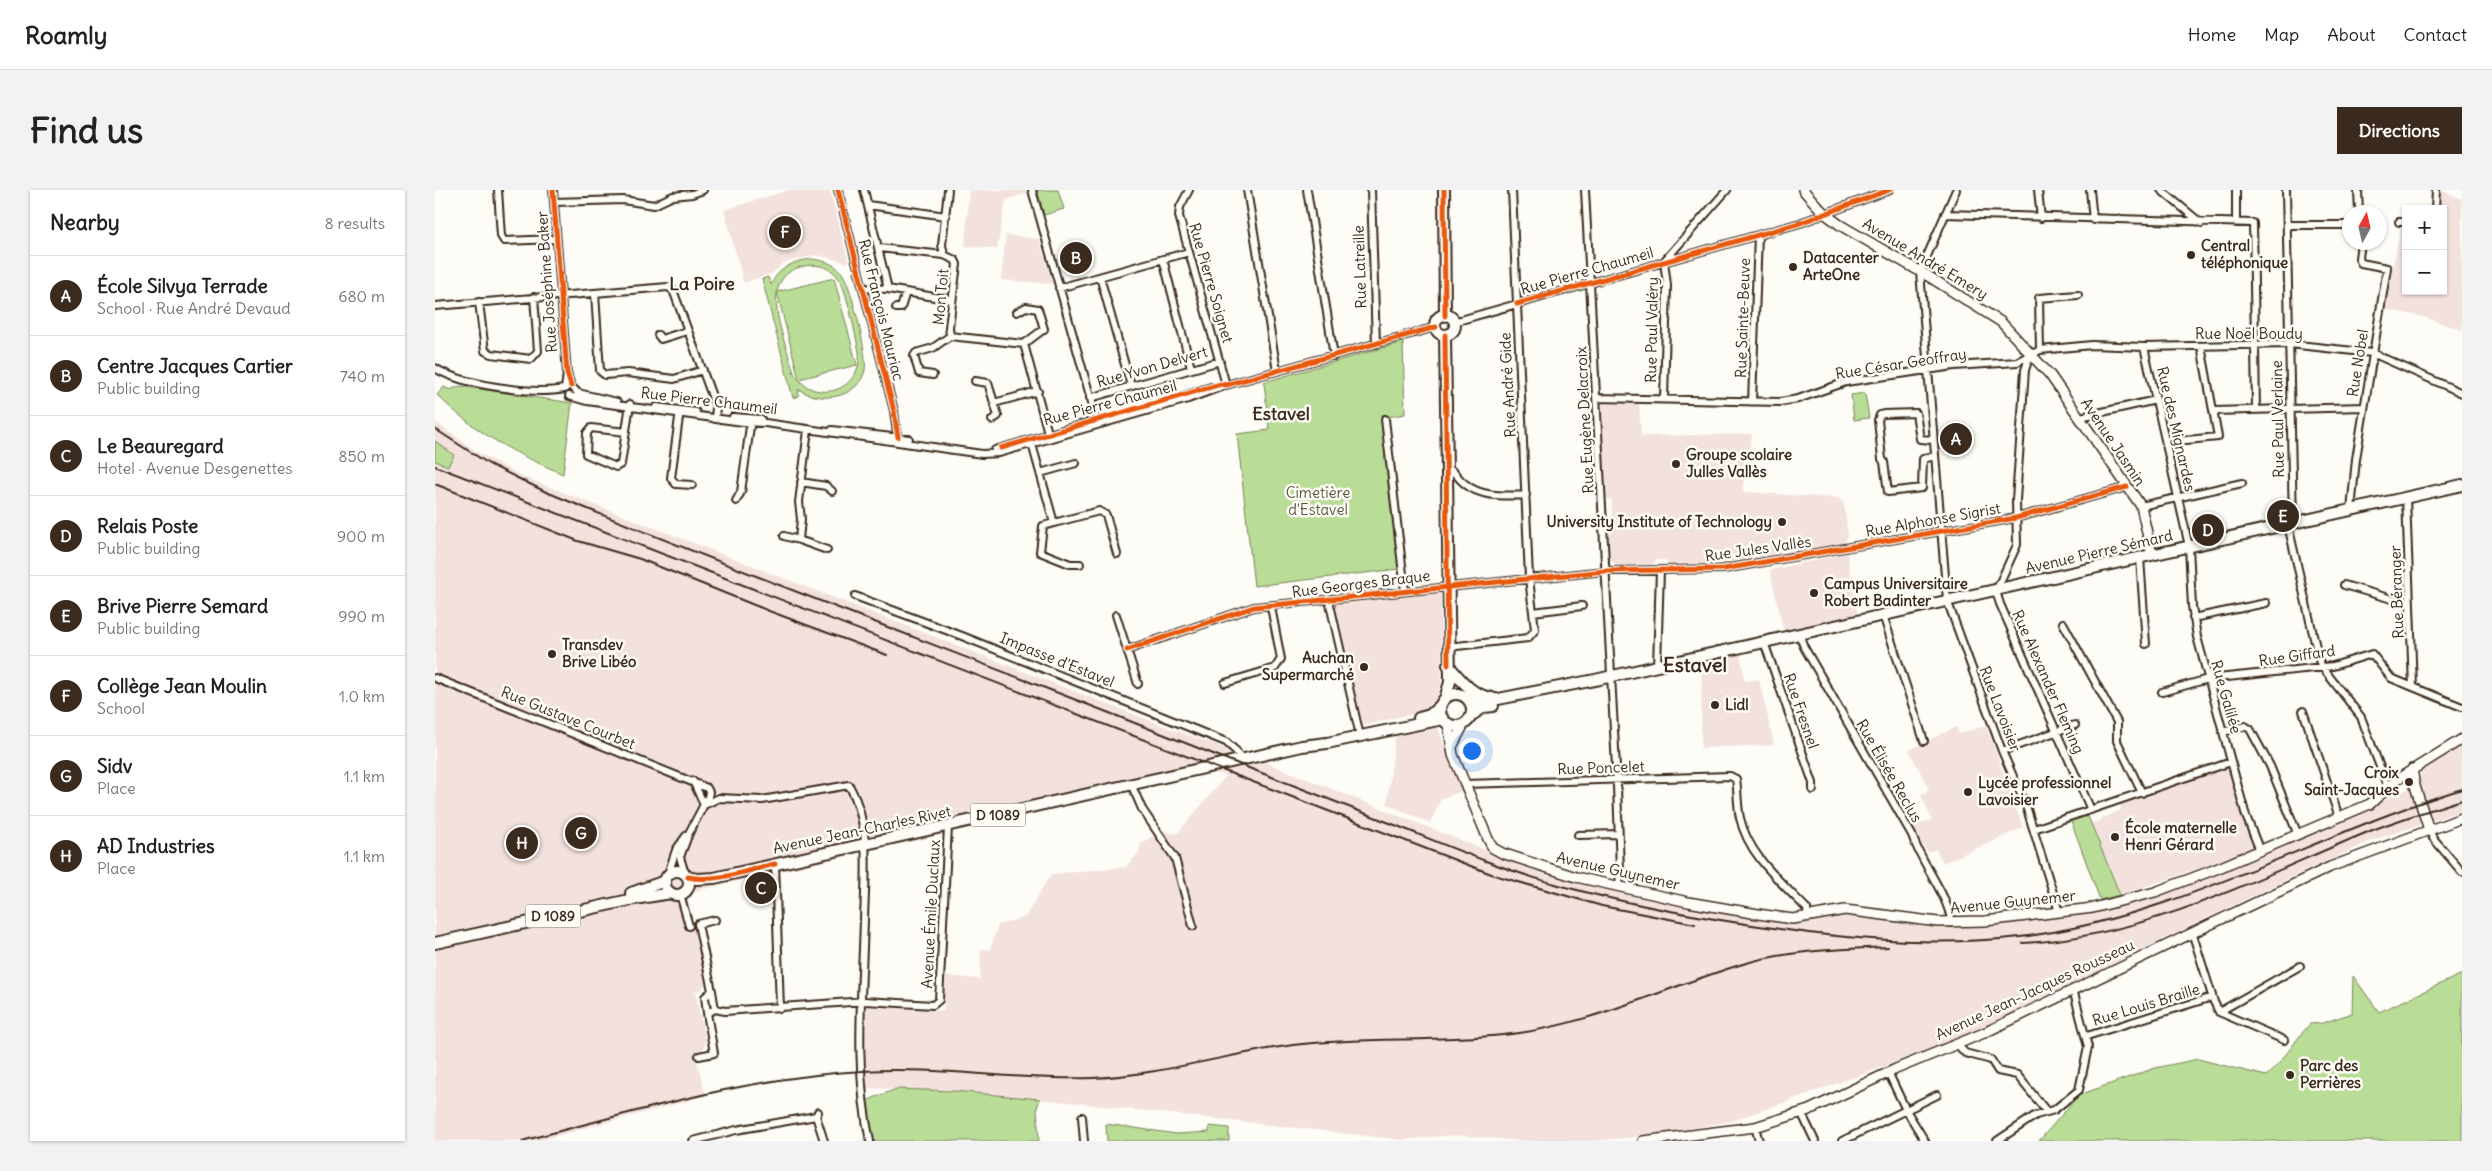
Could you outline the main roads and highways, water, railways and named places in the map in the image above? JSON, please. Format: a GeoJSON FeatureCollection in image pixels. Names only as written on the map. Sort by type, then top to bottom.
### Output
{"type":"FeatureCollection","features":[{"type":"Feature","properties":{"kind":"main road"},"geometry":{"type":"LineString","coordinates":[[1444,190],[1445,316]]}},
{"type":"Feature","properties":{"kind":"main road","name":"Avenue André Emery"},"geometry":{"type":"LineString","coordinates":[[1803,190],[1824,213],[1840,225],[1991,314],[2001,322],[2029,355]]}},
{"type":"Feature","properties":{"kind":"main road"},"geometry":{"type":"LineString","coordinates":[[1445,316],[1451,318],[1454,322],[1453,331],[1445,335],[1439,333],[1436,327],[1437,321],[1445,316]]}},
{"type":"Feature","properties":{"kind":"main road"},"geometry":{"type":"LineString","coordinates":[[1445,335],[1448,665],[1450,682],[1443,702],[1446,721],[1456,726],[1464,724]]}},
{"type":"Feature","properties":{"kind":"main road","name":"Avenue Jasmin"},"geometry":{"type":"LineString","coordinates":[[2029,355],[2049,375],[2141,506],[2152,555]]}},
{"type":"Feature","properties":{"kind":"main road","name":"Avenue Pierre Sémard"},"geometry":{"type":"LineString","coordinates":[[1595,680],[2462,485]]}},
{"type":"Feature","properties":{"kind":"main road"},"geometry":{"type":"LineString","coordinates":[[1448,665],[1464,685],[1473,692],[1498,699]]}},
{"type":"Feature","properties":{"kind":"main road"},"geometry":{"type":"LineString","coordinates":[[1443,702],[1453,694],[1479,702],[1595,680]]}},
{"type":"Feature","properties":{"kind":"main road"},"geometry":{"type":"LineString","coordinates":[[1451,750],[1464,724],[1472,715],[1484,708],[1586,685],[1595,680]]}},
{"type":"Feature","properties":{"kind":"main road"},"geometry":{"type":"LineString","coordinates":[[1450,682],[1466,697],[1472,715]]}},
{"type":"Feature","properties":{"kind":"main road","name":"D 1089"},"geometry":{"type":"LineString","coordinates":[[1359,733],[1430,716],[1443,702]]}},
{"type":"Feature","properties":{"kind":"main road","name":"D 1089"},"geometry":{"type":"LineString","coordinates":[[1359,733],[1446,721]]}},
{"type":"Feature","properties":{"kind":"main road","name":"Avenue Guynemer"},"geometry":{"type":"LineString","coordinates":[[1446,721],[1451,734],[1451,750],[1493,848],[1513,858],[1575,877],[1619,887],[1688,902],[1785,918],[1845,910],[1952,923],[1985,921],[2093,908],[2155,892],[2260,851],[2370,804],[2412,769],[2462,739]]}},
{"type":"Feature","properties":{"kind":"main road","name":"Avenue Jean-Charles Rivet"},"geometry":{"type":"LineString","coordinates":[[435,943],[634,899],[679,892],[714,878],[1132,786],[1317,743],[1329,738],[1359,733]]}},
{"type":"Feature","properties":{"kind":"main road"},"geometry":{"type":"LineString","coordinates":[[2412,769],[2416,792],[2429,830]]}},
{"type":"Feature","properties":{"kind":"main road","name":"Avenue Jean-Jacques Rousseau"},"geometry":{"type":"LineString","coordinates":[[1643,1141],[1671,1139],[1755,1126],[1801,1112],[1888,1072],[1957,1044],[2330,867],[2462,818]]}},
{"type":"Feature","properties":{"kind":"main road"},"geometry":{"type":"LineString","coordinates":[[675,871],[686,875],[690,881],[679,892],[666,888],[667,878],[675,871]]}},
{"type":"Feature","properties":{"kind":"main road","name":"Avenue Jean-Charles Rivet"},"geometry":{"type":"LineString","coordinates":[[686,875],[697,879],[714,878]]}},
{"type":"Feature","properties":{"kind":"main road","name":"D 1089"},"geometry":{"type":"LineString","coordinates":[[435,937],[631,893],[667,878]]}},
{"type":"Feature","properties":{"kind":"railway"},"geometry":{"type":"LineString","coordinates":[[435,429],[489,464],[544,491],[1462,852],[1548,882],[1637,904],[1697,916],[1787,930],[1903,941],[1933,942],[2020,937],[2078,927],[2190,894],[2352,829],[2462,789]]}},
{"type":"Feature","properties":{"kind":"railway"},"geometry":{"type":"LineString","coordinates":[[435,466],[1494,875],[1602,906],[1695,924]]}},
{"type":"Feature","properties":{"kind":"railway"},"geometry":{"type":"LineString","coordinates":[[435,484],[578,541],[640,559],[769,611],[887,655]]}},
{"type":"Feature","properties":{"kind":"railway"},"geometry":{"type":"LineString","coordinates":[[2023,943],[2070,938],[2160,917],[2247,884],[2375,829],[2462,800]]}},
{"type":"Feature","properties":{"kind":"railway"},"geometry":{"type":"LineString","coordinates":[[522,1141],[691,1097],[776,1080],[819,1075],[863,1071],[921,1070],[1036,1077],[1093,1078],[1144,1073],[1293,1045],[1345,1041],[1477,1037],[1534,1031],[1624,1006],[1761,959],[1815,951],[1888,947]]}},
{"type":"Feature","properties":{"kind":"place","name":"Collège Jean Moulin"},"geometry":{"type":"Point","coordinates":[785,232]}},
{"type":"Feature","properties":{"kind":"place","name":"Central téléphonique"},"geometry":{"type":"Point","coordinates":[2191,255]}},
{"type":"Feature","properties":{"kind":"place","name":"Centre Jacques Cartier"},"geometry":{"type":"Point","coordinates":[1076,258]}},
{"type":"Feature","properties":{"kind":"place","name":"Datacenter ArteOne"},"geometry":{"type":"Point","coordinates":[1793,267]}},
{"type":"Feature","properties":{"kind":"place","name":"École Silvya Terrade"},"geometry":{"type":"Point","coordinates":[1956,439]}},
{"type":"Feature","properties":{"kind":"place","name":"Groupe scolaire Julles Vallès"},"geometry":{"type":"Point","coordinates":[1676,464]}},
{"type":"Feature","properties":{"kind":"place","name":"Brive Pierre Semard"},"geometry":{"type":"Point","coordinates":[2283,516]}},
{"type":"Feature","properties":{"kind":"place","name":"University Institute of Technology"},"geometry":{"type":"Point","coordinates":[1782,522]}},
{"type":"Feature","properties":{"kind":"place","name":"Relais Poste"},"geometry":{"type":"Point","coordinates":[2208,530]}},
{"type":"Feature","properties":{"kind":"place","name":"Campus Universitaire Robert Badinter"},"geometry":{"type":"Point","coordinates":[1814,593]}},
{"type":"Feature","properties":{"kind":"place","name":"Transdev Brive Libéo"},"geometry":{"type":"Point","coordinates":[552,654]}},
{"type":"Feature","properties":{"kind":"place","name":"Auchan Supermarché"},"geometry":{"type":"Point","coordinates":[1364,667]}},
{"type":"Feature","properties":{"kind":"place","name":"Lidl"},"geometry":{"type":"Point","coordinates":[1715,705]}},
{"type":"Feature","properties":{"kind":"place","name":"Croix Saint-Jacques"},"geometry":{"type":"Point","coordinates":[2409,782]}},
{"type":"Feature","properties":{"kind":"place","name":"Lycée professionnel Lavoisier"},"geometry":{"type":"Point","coordinates":[1968,792]}},
{"type":"Feature","properties":{"kind":"place","name":"Sidv"},"geometry":{"type":"Point","coordinates":[581,833]}},
{"type":"Feature","properties":{"kind":"place","name":"École maternelle Henri Gérard"},"geometry":{"type":"Point","coordinates":[2115,837]}},
{"type":"Feature","properties":{"kind":"place","name":"AD Industries"},"geometry":{"type":"Point","coordinates":[522,843]}},
{"type":"Feature","properties":{"kind":"place","name":"Le Beauregard"},"geometry":{"type":"Point","coordinates":[761,888]}},
{"type":"Feature","properties":{"kind":"place","name":"Parc des Perrières"},"geometry":{"type":"Point","coordinates":[2290,1075]}},
{"type":"Feature","properties":{"kind":"district","name":"La Poire"},"geometry":{"type":"Point","coordinates":[702,284]}},
{"type":"Feature","properties":{"kind":"district","name":"Estavel"},"geometry":{"type":"Point","coordinates":[1281,414]}},
{"type":"Feature","properties":{"kind":"district","name":"Estavel"},"geometry":{"type":"Point","coordinates":[1695,665]}},
{"type":"Feature","properties":{"kind":"park label","name":"Cimetière d'Estavel"},"geometry":{"type":"Point","coordinates":[1318,502]}}]}
